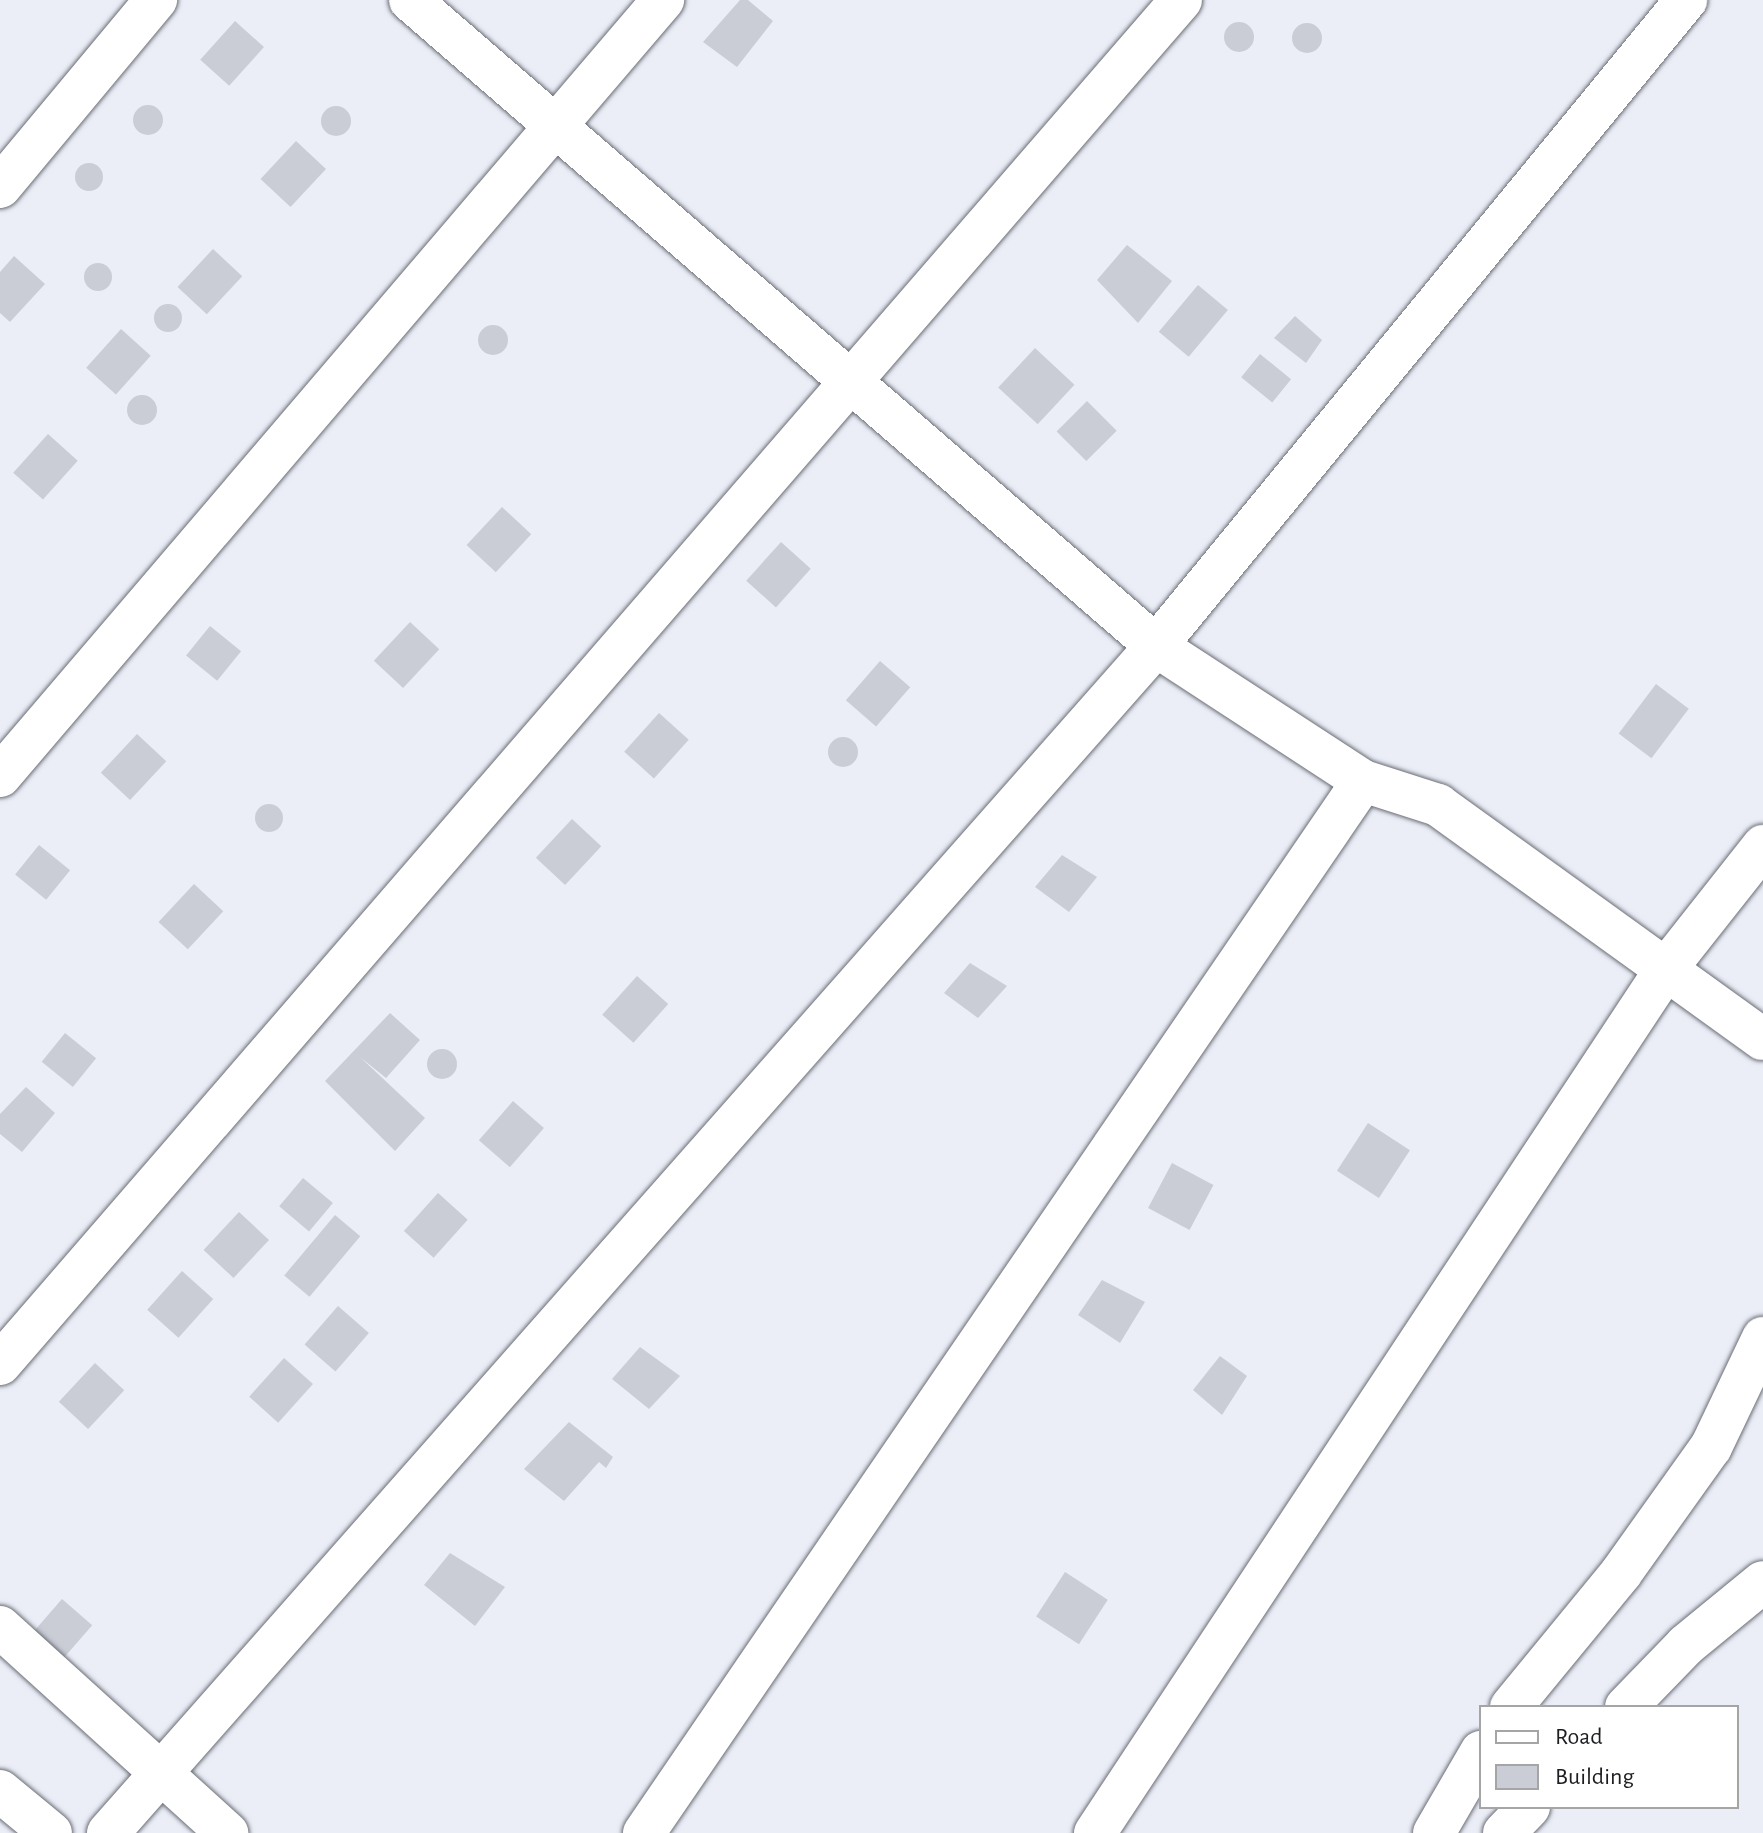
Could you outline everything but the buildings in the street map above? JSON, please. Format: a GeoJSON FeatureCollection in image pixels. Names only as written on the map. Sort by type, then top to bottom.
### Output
{"type":"FeatureCollection","features":[{"type":"Feature","properties":{"kind":"street"},"geometry":{"type":"LineString","coordinates":[[0,187],[156,0]]}},
{"type":"Feature","properties":{"kind":"street"},"geometry":{"type":"LineString","coordinates":[[410,0],[847,382],[1156,646],[1363,781],[1438,805],[1763,1039]]}},
{"type":"Feature","properties":{"kind":"street"},"geometry":{"type":"LineString","coordinates":[[0,776],[663,0]]}},
{"type":"Feature","properties":{"kind":"street"},"geometry":{"type":"LineString","coordinates":[[0,1364],[847,382],[1181,0]]}},
{"type":"Feature","properties":{"kind":"street"},"geometry":{"type":"LineString","coordinates":[[108,1833],[1156,646],[1686,0]]}},
{"type":"Feature","properties":{"kind":"street"},"geometry":{"type":"LineString","coordinates":[[644,1833],[1363,781]]}},
{"type":"Feature","properties":{"kind":"street"},"geometry":{"type":"LineString","coordinates":[[1095,1833],[1666,969],[1763,846]]}},
{"type":"Feature","properties":{"kind":"street"},"geometry":{"type":"LineString","coordinates":[[1513,1705],[1621,1573],[1711,1447],[1763,1338]]}},
{"type":"Feature","properties":{"kind":"street"},"geometry":{"type":"LineString","coordinates":[[1628,1705],[1686,1645],[1763,1582]]}},
{"type":"Feature","properties":{"kind":"street"},"geometry":{"type":"LineString","coordinates":[[0,1627],[159,1776],[227,1833]]}},
{"type":"Feature","properties":{"kind":"street"},"geometry":{"type":"LineString","coordinates":[[1434,1833],[1479,1755]]}},
{"type":"Feature","properties":{"kind":"street"},"geometry":{"type":"LineString","coordinates":[[0,1791],[51,1833]]}},
{"type":"Feature","properties":{"kind":"street"},"geometry":{"type":"LineString","coordinates":[[1504,1833],[1527,1809]]}}]}
